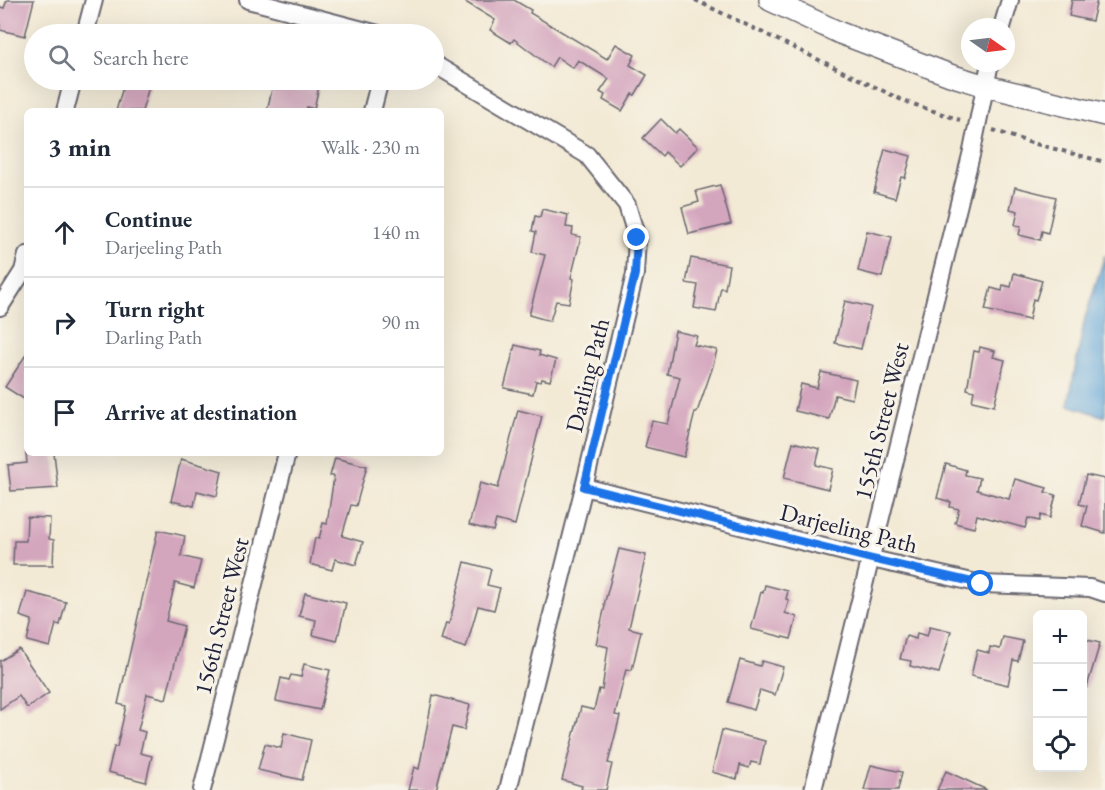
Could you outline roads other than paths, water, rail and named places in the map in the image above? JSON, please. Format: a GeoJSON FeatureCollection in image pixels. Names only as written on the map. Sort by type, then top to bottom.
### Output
{"type":"FeatureCollection","features":[{"type":"Feature","properties":{"kind":"street"},"geometry":{"type":"LineString","coordinates":[[88,24],[94,0]]}},
{"type":"Feature","properties":{"kind":"street"},"geometry":{"type":"LineString","coordinates":[[248,0],[340,24]]}},
{"type":"Feature","properties":{"kind":"street"},"geometry":{"type":"LineString","coordinates":[[770,0],[840,33],[950,75],[1105,115]]}},
{"type":"Feature","properties":{"kind":"street"},"geometry":{"type":"LineString","coordinates":[[1005,18],[1010,0]]}},
{"type":"Feature","properties":{"kind":"street","name":"Darling Path"},"geometry":{"type":"LineString","coordinates":[[444,69],[588,155],[627,205],[637,238],[635,274],[508,790]]}},
{"type":"Feature","properties":{"kind":"street","name":"155th Street West"},"geometry":{"type":"LineString","coordinates":[[813,790],[872,559],[978,125],[988,72]]}},
{"type":"Feature","properties":{"kind":"street"},"geometry":{"type":"LineString","coordinates":[[66,108],[70,90]]}},
{"type":"Feature","properties":{"kind":"street"},"geometry":{"type":"LineString","coordinates":[[373,108],[377,90]]}},
{"type":"Feature","properties":{"kind":"street"},"geometry":{"type":"LineString","coordinates":[[0,307],[24,267]]}},
{"type":"Feature","properties":{"kind":"street","name":"156th Street West"},"geometry":{"type":"LineString","coordinates":[[202,790],[286,456]]}},
{"type":"Feature","properties":{"kind":"street","name":"Darjeeling Path"},"geometry":{"type":"LineString","coordinates":[[584,487],[981,584],[1090,588],[1105,593]]}},
{"type":"Feature","properties":{"kind":"water"},"geometry":{"type":"Polygon","coordinates":[[[1105,255],[1105,417],[1068,405],[1085,318],[1105,255]]]}}]}
